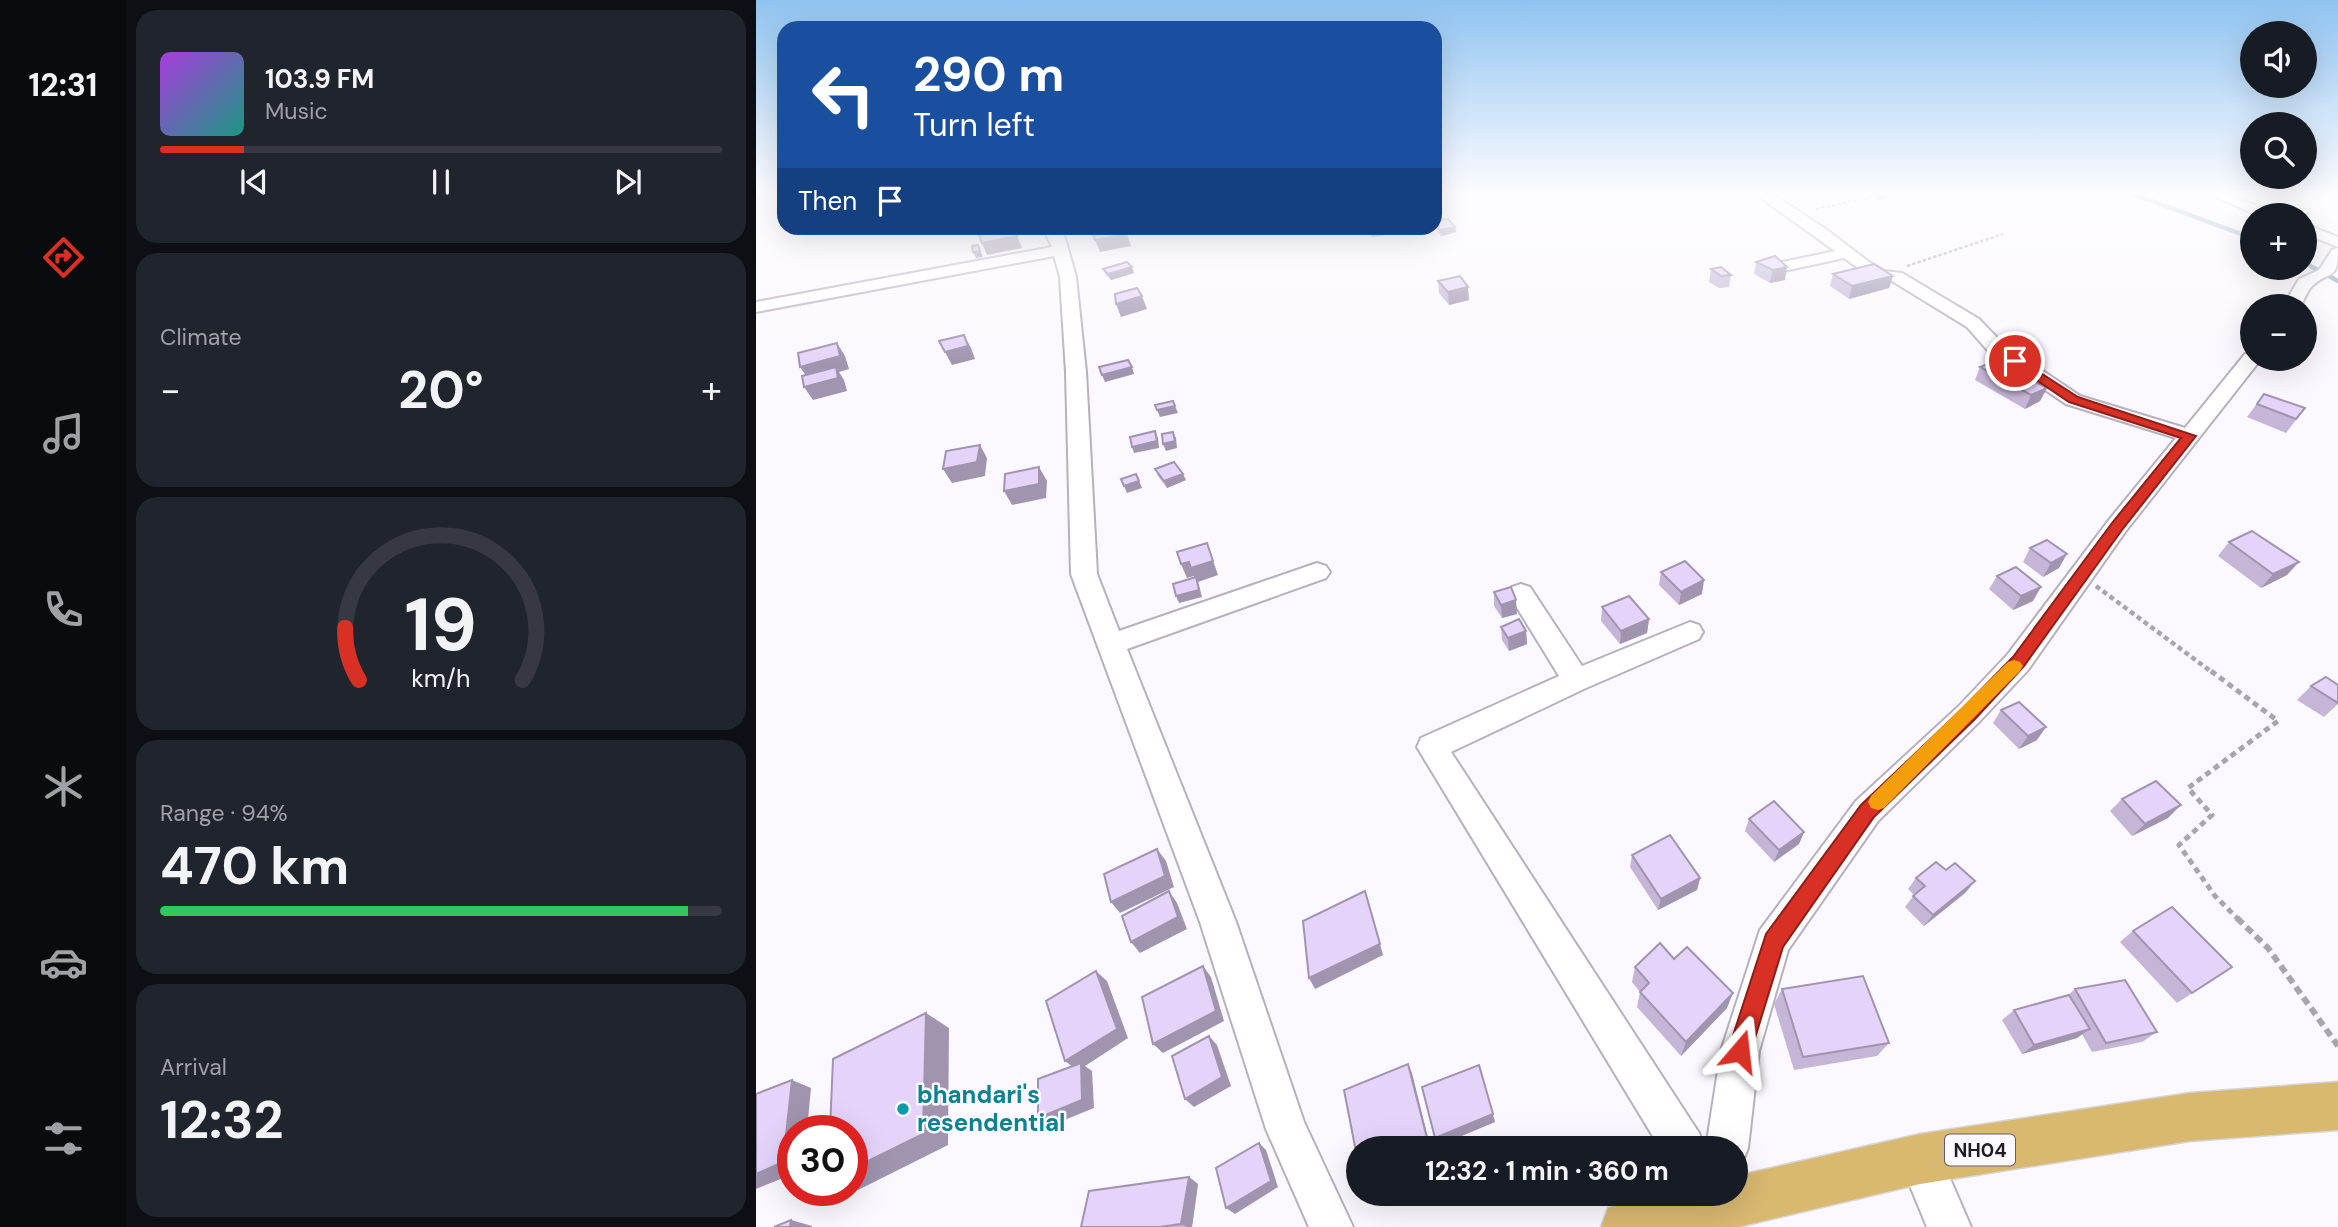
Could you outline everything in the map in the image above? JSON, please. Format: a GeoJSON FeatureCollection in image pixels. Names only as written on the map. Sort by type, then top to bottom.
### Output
{"type":"FeatureCollection","features":[{"type":"Feature","properties":{"kind":"main road","name":"NH04"},"geometry":{"type":"LineString","coordinates":[[1748,1191],[1920,1159],[2190,1117],[2338,1106]]}},
{"type":"Feature","properties":{"kind":"main road","name":"NH04"},"geometry":{"type":"LineString","coordinates":[[1627,1227],[1691,1206]]}},
{"type":"Feature","properties":{"kind":"street"},"geometry":{"type":"LineString","coordinates":[[756,307],[1015,248]]}},
{"type":"Feature","properties":{"kind":"street"},"geometry":{"type":"LineString","coordinates":[[1059,248],[1068,277],[1076,372],[1084,574],[1217,922],[1286,1129],[1331,1227]]}},
{"type":"Feature","properties":{"kind":"street"},"geometry":{"type":"LineString","coordinates":[[1840,248],[1880,275],[1896,277],[1937,299],[1973,323],[1996,348],[2073,400],[2190,436]]}},
{"type":"Feature","properties":{"kind":"street"},"geometry":{"type":"LineString","coordinates":[[1784,266],[1846,253]]}},
{"type":"Feature","properties":{"kind":"street"},"geometry":{"type":"LineString","coordinates":[[2299,294],[2305,283],[2325,273],[2338,253]]}},
{"type":"Feature","properties":{"kind":"street"},"geometry":{"type":"LineString","coordinates":[[1729,1136],[1740,1051],[1773,942],[1867,811],[1969,714],[2018,662],[2117,526],[2242,371]]}},
{"type":"Feature","properties":{"kind":"street"},"geometry":{"type":"LineString","coordinates":[[1111,644],[1317,572]]}},
{"type":"Feature","properties":{"kind":"street"},"geometry":{"type":"LineString","coordinates":[[1521,593],[1576,680]]}},
{"type":"Feature","properties":{"kind":"street"},"geometry":{"type":"LineString","coordinates":[[1676,1136],[1432,747],[1576,680],[1690,632]]}},
{"type":"Feature","properties":{"kind":"street"},"geometry":{"type":"LineString","coordinates":[[1920,1159],[1949,1227]]}},
{"type":"Feature","properties":{"kind":"path"},"geometry":{"type":"LineString","coordinates":[[1880,275],[1960,248]]}},
{"type":"Feature","properties":{"kind":"path"},"geometry":{"type":"LineString","coordinates":[[2082,575],[2278,721],[2188,788],[2212,815],[2179,845],[2215,896],[2268,948],[2338,1046]]}},
{"type":"Feature","properties":{"kind":"building"},"geometry":{"type":"Polygon","coordinates":[[[1775,256],[1787,267],[1773,270],[1756,262],[1775,256]]]}},
{"type":"Feature","properties":{"kind":"building"},"geometry":{"type":"Polygon","coordinates":[[[1127,262],[1132,267],[1108,274],[1103,269],[1127,262]]]}},
{"type":"Feature","properties":{"kind":"building"},"geometry":{"type":"Polygon","coordinates":[[[1874,264],[1893,276],[1852,286],[1833,274],[1874,264]]]}},
{"type":"Feature","properties":{"kind":"building"},"geometry":{"type":"Polygon","coordinates":[[[1721,267],[1731,275],[1721,276],[1711,269],[1721,267]]]}},
{"type":"Feature","properties":{"kind":"building"},"geometry":{"type":"Polygon","coordinates":[[[1460,276],[1468,287],[1448,292],[1438,281],[1460,276]]]}},
{"type":"Feature","properties":{"kind":"building"},"geometry":{"type":"Polygon","coordinates":[[[1137,288],[1142,296],[1116,304],[1115,294],[1137,288]]]}},
{"type":"Feature","properties":{"kind":"building"},"geometry":{"type":"Polygon","coordinates":[[[964,335],[968,346],[945,352],[939,341],[964,335]]]}},
{"type":"Feature","properties":{"kind":"building"},"geometry":{"type":"Polygon","coordinates":[[[837,343],[840,356],[800,367],[798,353],[837,343]]]}},
{"type":"Feature","properties":{"kind":"building"},"geometry":{"type":"Polygon","coordinates":[[[1128,360],[1132,367],[1102,375],[1099,367],[1128,360]]]}},
{"type":"Feature","properties":{"kind":"building"},"geometry":{"type":"Polygon","coordinates":[[[1996,361],[2047,388],[2031,395],[1980,367],[1996,361]]]}},
{"type":"Feature","properties":{"kind":"building"},"geometry":{"type":"Polygon","coordinates":[[[836,367],[838,378],[804,387],[802,376],[836,367]]]}},
{"type":"Feature","properties":{"kind":"building"},"geometry":{"type":"Polygon","coordinates":[[[2264,394],[2305,408],[2296,419],[2257,404],[2264,394]]]}},
{"type":"Feature","properties":{"kind":"building"},"geometry":{"type":"Polygon","coordinates":[[[1173,401],[1175,406],[1157,410],[1155,405],[1173,401]]]}},
{"type":"Feature","properties":{"kind":"building"},"geometry":{"type":"Polygon","coordinates":[[[1155,431],[1157,441],[1132,447],[1130,437],[1155,431]]]}},
{"type":"Feature","properties":{"kind":"building"},"geometry":{"type":"Polygon","coordinates":[[[1173,432],[1175,441],[1163,444],[1162,434],[1173,432]]]}},
{"type":"Feature","properties":{"kind":"building"},"geometry":{"type":"Polygon","coordinates":[[[980,445],[977,462],[943,469],[946,451],[980,445]]]}},
{"type":"Feature","properties":{"kind":"building"},"geometry":{"type":"Polygon","coordinates":[[[1174,462],[1183,474],[1164,481],[1155,469],[1174,462]]]}},
{"type":"Feature","properties":{"kind":"building"},"geometry":{"type":"Polygon","coordinates":[[[1039,467],[1039,484],[1004,491],[1005,474],[1039,467]]]}},
{"type":"Feature","properties":{"kind":"building"},"geometry":{"type":"Polygon","coordinates":[[[1136,474],[1139,481],[1124,486],[1121,479],[1136,474]]]}},
{"type":"Feature","properties":{"kind":"building"},"geometry":{"type":"Polygon","coordinates":[[[2252,531],[2299,562],[2273,574],[2229,542],[2252,531]]]}},
{"type":"Feature","properties":{"kind":"building"},"geometry":{"type":"Polygon","coordinates":[[[2047,540],[2067,554],[2051,563],[2030,548],[2047,540]]]}},
{"type":"Feature","properties":{"kind":"building"},"geometry":{"type":"Polygon","coordinates":[[[1207,543],[1213,561],[1191,568],[1189,562],[1181,564],[1177,552],[1207,543]]]}},
{"type":"Feature","properties":{"kind":"building"},"geometry":{"type":"Polygon","coordinates":[[[1685,561],[1704,580],[1681,592],[1661,572],[1685,561]]]}},
{"type":"Feature","properties":{"kind":"building"},"geometry":{"type":"Polygon","coordinates":[[[2016,567],[2041,587],[2021,596],[1997,576],[2016,567]]]}},
{"type":"Feature","properties":{"kind":"building"},"geometry":{"type":"Polygon","coordinates":[[[1196,577],[1199,590],[1176,596],[1173,584],[1196,577]]]}},
{"type":"Feature","properties":{"kind":"building"},"geometry":{"type":"Polygon","coordinates":[[[1511,587],[1516,600],[1501,605],[1494,592],[1511,587]]]}},
{"type":"Feature","properties":{"kind":"building"},"geometry":{"type":"Polygon","coordinates":[[[1629,596],[1649,619],[1621,631],[1602,607],[1629,596]]]}},
{"type":"Feature","properties":{"kind":"building"},"geometry":{"type":"Polygon","coordinates":[[[1519,619],[1526,631],[1508,638],[1501,627],[1519,619]]]}},
{"type":"Feature","properties":{"kind":"building"},"geometry":{"type":"Polygon","coordinates":[[[2326,677],[2338,685],[2338,703],[2311,686],[2326,677]]]}},
{"type":"Feature","properties":{"kind":"building"},"geometry":{"type":"Polygon","coordinates":[[[2019,702],[2046,727],[2028,736],[2001,710],[2019,702]]]}},
{"type":"Feature","properties":{"kind":"building"},"geometry":{"type":"Polygon","coordinates":[[[2156,781],[2181,805],[2145,824],[2122,799],[2156,781]]]}},
{"type":"Feature","properties":{"kind":"building"},"geometry":{"type":"Polygon","coordinates":[[[1774,801],[1804,832],[1779,850],[1749,819],[1774,801]]]}},
{"type":"Feature","properties":{"kind":"building"},"geometry":{"type":"Polygon","coordinates":[[[1670,835],[1700,878],[1661,899],[1632,855],[1670,835]]]}},
{"type":"Feature","properties":{"kind":"building"},"geometry":{"type":"Polygon","coordinates":[[[1157,849],[1165,876],[1111,902],[1104,874],[1157,849]]]}},
{"type":"Feature","properties":{"kind":"building"},"geometry":{"type":"Polygon","coordinates":[[[1936,862],[1946,870],[1955,863],[1975,881],[1933,915],[1913,896],[1925,886],[1916,878],[1936,862]]]}},
{"type":"Feature","properties":{"kind":"building"},"geometry":{"type":"Polygon","coordinates":[[[1169,891],[1178,917],[1131,942],[1122,916],[1169,891]]]}},
{"type":"Feature","properties":{"kind":"building"},"geometry":{"type":"Polygon","coordinates":[[[1365,891],[1380,944],[1309,978],[1303,921],[1365,891]]]}},
{"type":"Feature","properties":{"kind":"building"},"geometry":{"type":"Polygon","coordinates":[[[2172,907],[2232,967],[2192,993],[2133,931],[2172,907]]]}},
{"type":"Feature","properties":{"kind":"building"},"geometry":{"type":"Polygon","coordinates":[[[1660,943],[1674,959],[1687,947],[1733,993],[1686,1042],[1640,992],[1649,983],[1635,967],[1660,943]]]}},
{"type":"Feature","properties":{"kind":"building"},"geometry":{"type":"Polygon","coordinates":[[[1203,966],[1216,1011],[1153,1044],[1142,997],[1203,966]]]}},
{"type":"Feature","properties":{"kind":"building"},"geometry":{"type":"Polygon","coordinates":[[[1096,971],[1117,1029],[1065,1061],[1046,1001],[1096,971]]]}},
{"type":"Feature","properties":{"kind":"building"},"geometry":{"type":"Polygon","coordinates":[[[1863,976],[1889,1043],[1803,1057],[1782,989],[1863,976]]]}},
{"type":"Feature","properties":{"kind":"building"},"geometry":{"type":"Polygon","coordinates":[[[2125,980],[2157,1032],[2106,1043],[2075,989],[2125,980]]]}},
{"type":"Feature","properties":{"kind":"building"},"geometry":{"type":"Polygon","coordinates":[[[2069,995],[2090,1029],[2034,1045],[2014,1010],[2069,995]]]}},
{"type":"Feature","properties":{"kind":"building"},"geometry":{"type":"Polygon","coordinates":[[[926,1013],[923,1134],[868,1161],[868,1115],[831,1115],[833,1059],[926,1013]]]}},
{"type":"Feature","properties":{"kind":"building"},"geometry":{"type":"Polygon","coordinates":[[[1209,1036],[1222,1077],[1185,1099],[1172,1056],[1209,1036]]]}},
{"type":"Feature","properties":{"kind":"building"},"geometry":{"type":"Polygon","coordinates":[[[1081,1063],[1082,1100],[1038,1118],[1038,1079],[1081,1063]]]}},
{"type":"Feature","properties":{"kind":"building"},"geometry":{"type":"Polygon","coordinates":[[[1408,1064],[1426,1136],[1353,1136],[1344,1090],[1408,1064]]]}},
{"type":"Feature","properties":{"kind":"building"},"geometry":{"type":"Polygon","coordinates":[[[1479,1065],[1493,1114],[1434,1136],[1422,1087],[1479,1065]]]}},
{"type":"Feature","properties":{"kind":"building"},"geometry":{"type":"Polygon","coordinates":[[[792,1080],[788,1115],[777,1115],[777,1165],[756,1174],[756,1094],[792,1080]]]}},
{"type":"Feature","properties":{"kind":"building"},"geometry":{"type":"Polygon","coordinates":[[[1259,1143],[1271,1181],[1226,1208],[1216,1168],[1259,1143]]]}},
{"type":"Feature","properties":{"kind":"building"},"geometry":{"type":"Polygon","coordinates":[[[1189,1177],[1181,1224],[1159,1227],[1081,1227],[1089,1191],[1189,1177]]]}},
{"type":"Feature","properties":{"kind":"building"},"geometry":{"type":"Polygon","coordinates":[[[791,1220],[790,1227],[774,1227],[791,1220]]]}},
{"type":"Feature","properties":{"kind":"waterway"},"geometry":{"type":"LineString","coordinates":[[2317,270],[2338,281]]}},
{"type":"Feature","properties":{"kind":"slow traffic"},"geometry":{"type":"LineString","coordinates":[[1878,802],[1969,714],[2014,666]]}},
{"type":"Feature","properties":{"kind":"place","name":"bhandari's resendential"},"geometry":{"type":"Point","coordinates":[903,1109]}},
{"type":"Feature","properties":{"kind":"route"},"geometry":{"type":"LineString","coordinates":[[1740,1051],[1773,942],[1867,811],[1969,714],[2018,662],[2117,526],[2190,436],[2073,400],[2015,361]]}}]}
